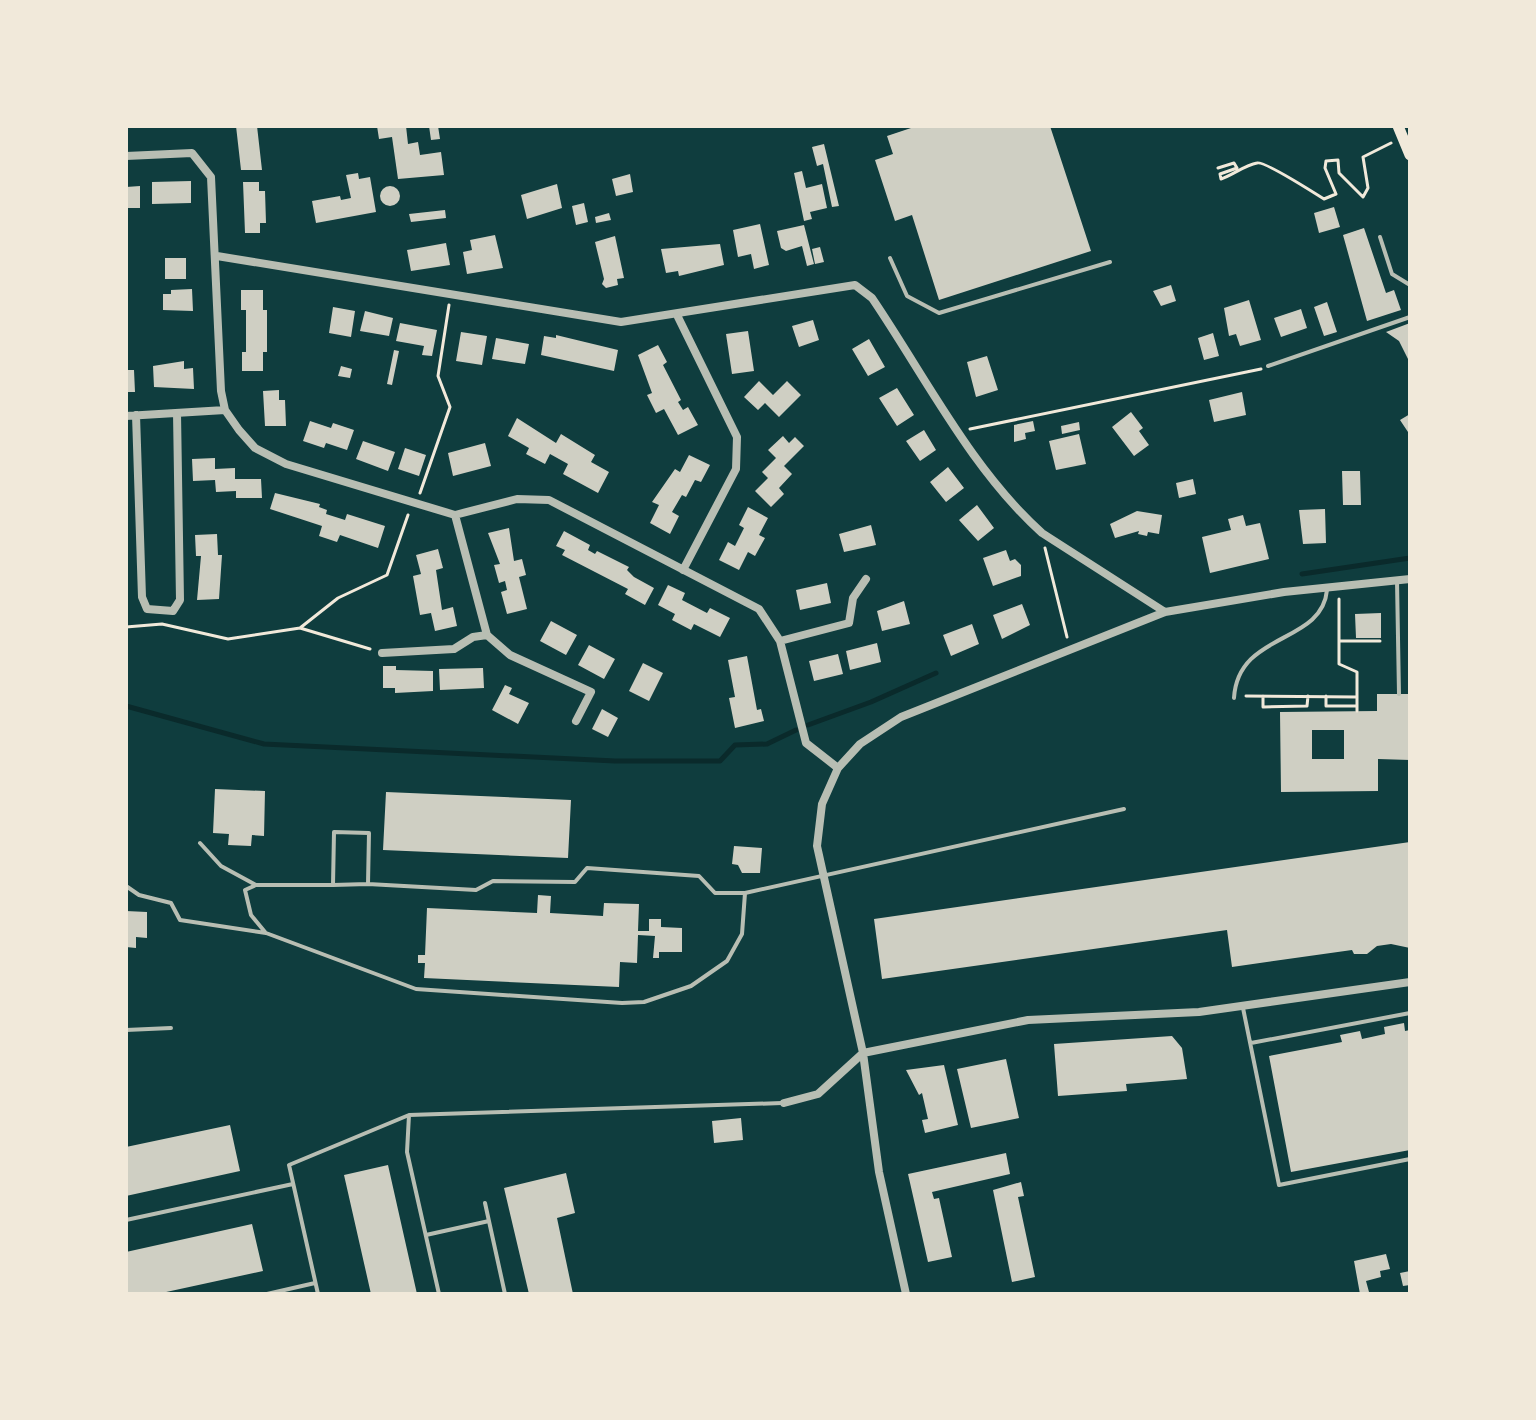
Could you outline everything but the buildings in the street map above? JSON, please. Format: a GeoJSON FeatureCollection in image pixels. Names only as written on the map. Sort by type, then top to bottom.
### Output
{"type":"FeatureCollection","features":[{"type":"Feature","properties":{"kind":"main road"},"geometry":{"type":"LineString","coordinates":[[1400,132],[1410,155]]}},
{"type":"Feature","properties":{"kind":"street"},"geometry":{"type":"LineString","coordinates":[[126,156],[192,153],[211,177],[217,256],[217,352],[225,410],[255,448],[286,464],[455,515],[517,499],[549,500],[759,609],[780,641],[806,743],[838,768]]}},
{"type":"Feature","properties":{"kind":"street"},"geometry":{"type":"LineString","coordinates":[[217,256],[621,322],[855,285],[872,298],[959,432],[1024,517],[1042,533],[1165,612]]}},
{"type":"Feature","properties":{"kind":"street"},"geometry":{"type":"LineString","coordinates":[[677,315],[737,437],[736,469],[683,570]]}},
{"type":"Feature","properties":{"kind":"street"},"geometry":{"type":"LineString","coordinates":[[126,416],[225,410]]}},
{"type":"Feature","properties":{"kind":"street"},"geometry":{"type":"LineString","coordinates":[[136,415],[142,597],[147,609],[160,612],[173,611],[180,600],[177,413]]}},
{"type":"Feature","properties":{"kind":"street"},"geometry":{"type":"LineString","coordinates":[[455,515],[487,635],[510,655],[591,692],[576,721]]}},
{"type":"Feature","properties":{"kind":"street"},"geometry":{"type":"LineString","coordinates":[[780,641],[849,623],[853,598],[866,579]]}},
{"type":"Feature","properties":{"kind":"street"},"geometry":{"type":"LineString","coordinates":[[906,1294],[879,1172],[863,1053],[817,846],[822,804],[838,768],[860,744],[901,717],[1165,612],[1339,585],[1410,579]]}},
{"type":"Feature","properties":{"kind":"street"},"geometry":{"type":"LineString","coordinates":[[382,653],[454,649],[473,637],[487,635]]}},
{"type":"Feature","properties":{"kind":"street"},"geometry":{"type":"LineString","coordinates":[[784,1103],[818,1094],[863,1053],[1028,1020],[1199,1012],[1410,982]]}},
{"type":"Feature","properties":{"kind":"lane"},"geometry":{"type":"LineString","coordinates":[[1380,237],[1392,274],[1410,285]]}},
{"type":"Feature","properties":{"kind":"lane"},"geometry":{"type":"LineString","coordinates":[[890,258],[907,296],[939,313],[1110,262]]}},
{"type":"Feature","properties":{"kind":"lane"},"geometry":{"type":"LineString","coordinates":[[1268,366],[1410,317]]}},
{"type":"Feature","properties":{"kind":"lane"},"geometry":{"type":"LineString","coordinates":[[1397,579],[1399,694]]}},
{"type":"Feature","properties":{"kind":"lane"},"geometry":{"type":"LineString","coordinates":[[1234,698],[1242,666],[1265,646],[1319,617],[1326,606],[1327,587]]}},
{"type":"Feature","properties":{"kind":"lane"},"geometry":{"type":"LineString","coordinates":[[266,933],[251,915],[246,901],[245,890],[256,885],[368,884],[476,890],[493,881],[575,882],[587,868],[699,876],[715,893],[745,893],[1124,809]]}},
{"type":"Feature","properties":{"kind":"lane"},"geometry":{"type":"LineString","coordinates":[[333,885],[334,832],[369,833],[368,884]]}},
{"type":"Feature","properties":{"kind":"lane"},"geometry":{"type":"LineString","coordinates":[[200,843],[221,866],[256,885]]}},
{"type":"Feature","properties":{"kind":"lane"},"geometry":{"type":"LineString","coordinates":[[126,886],[139,895],[171,903],[180,920],[266,933],[416,989],[644,1002],[691,986],[727,961],[742,934],[745,893]]}},
{"type":"Feature","properties":{"kind":"lane"},"geometry":{"type":"LineString","coordinates":[[1243,1006],[1279,1185],[1410,1159]]}},
{"type":"Feature","properties":{"kind":"lane"},"geometry":{"type":"LineString","coordinates":[[1250,1043],[1410,1013]]}},
{"type":"Feature","properties":{"kind":"lane"},"geometry":{"type":"LineString","coordinates":[[126,1030],[171,1028]]}},
{"type":"Feature","properties":{"kind":"lane"},"geometry":{"type":"LineString","coordinates":[[318,1294],[289,1165],[409,1115],[784,1103]]}},
{"type":"Feature","properties":{"kind":"lane"},"geometry":{"type":"LineString","coordinates":[[409,1115],[407,1152],[439,1294]]}},
{"type":"Feature","properties":{"kind":"lane"},"geometry":{"type":"LineString","coordinates":[[126,1220],[293,1184]]}},
{"type":"Feature","properties":{"kind":"lane"},"geometry":{"type":"LineString","coordinates":[[485,1203],[505,1294]]}},
{"type":"Feature","properties":{"kind":"lane"},"geometry":{"type":"LineString","coordinates":[[426,1235],[489,1221]]}},
{"type":"Feature","properties":{"kind":"lane"},"geometry":{"type":"LineString","coordinates":[[267,1294],[315,1283]]}},
{"type":"Feature","properties":{"kind":"path"},"geometry":{"type":"LineString","coordinates":[[1218,168],[1234,163],[1237,168],[1220,174],[1221,179],[1251,164],[1269,164],[1282,176],[1324,199],[1336,194],[1325,168],[1331,158],[1338,160],[1339,173],[1363,197],[1368,188],[1363,157],[1400,132]]}},
{"type":"Feature","properties":{"kind":"path"},"geometry":{"type":"LineString","coordinates":[[300,628],[338,598],[387,575],[450,407],[438,376],[451,293]]}},
{"type":"Feature","properties":{"kind":"path"},"geometry":{"type":"LineString","coordinates":[[959,432],[1268,366]]}},
{"type":"Feature","properties":{"kind":"path"},"geometry":{"type":"LineString","coordinates":[[1042,533],[1050,582],[1060,603],[1070,648]]}},
{"type":"Feature","properties":{"kind":"path"},"geometry":{"type":"LineString","coordinates":[[1326,696],[1326,706],[1357,709],[1357,672],[1339,664],[1339,585]]}},
{"type":"Feature","properties":{"kind":"path"},"geometry":{"type":"LineString","coordinates":[[126,627],[162,624],[228,639],[300,628],[382,653]]}},
{"type":"Feature","properties":{"kind":"path"},"geometry":{"type":"LineString","coordinates":[[1339,641],[1380,641]]}},
{"type":"Feature","properties":{"kind":"path"},"geometry":{"type":"LineString","coordinates":[[1263,696],[1263,707],[1307,706],[1308,696]]}},
{"type":"Feature","properties":{"kind":"path"},"geometry":{"type":"LineString","coordinates":[[1234,698],[1357,697]]}},
{"type":"Feature","properties":{"kind":"waterway"},"geometry":{"type":"LineString","coordinates":[[1302,574],[1410,558]]}},
{"type":"Feature","properties":{"kind":"waterway"},"geometry":{"type":"LineString","coordinates":[[808,725],[871,702],[936,673]]}},
{"type":"Feature","properties":{"kind":"waterway"},"geometry":{"type":"LineString","coordinates":[[126,706],[264,744],[615,761],[720,761],[735,745],[767,744],[796,730]]}}]}
